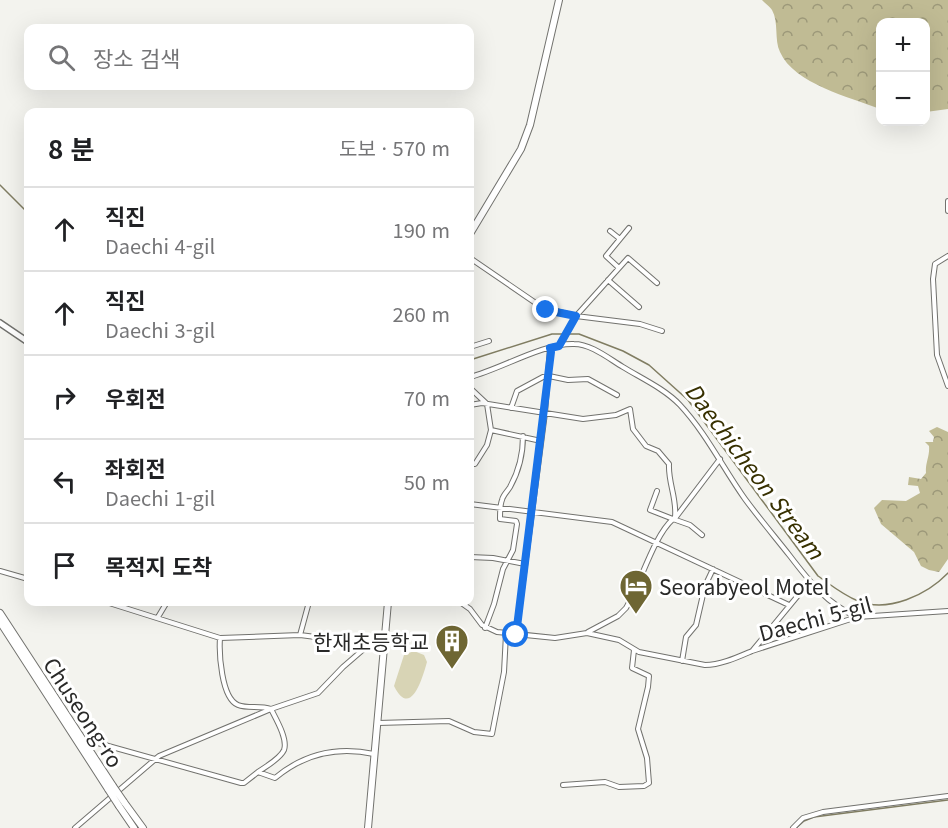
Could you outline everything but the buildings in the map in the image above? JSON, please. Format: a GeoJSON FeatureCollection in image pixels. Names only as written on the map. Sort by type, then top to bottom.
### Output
{"type":"FeatureCollection","features":[{"type":"Feature","properties":{"kind":"main road"},"geometry":{"type":"LineString","coordinates":[[474,227],[520,149],[530,127],[559,0]]}},
{"type":"Feature","properties":{"kind":"main road"},"geometry":{"type":"LineString","coordinates":[[368,828],[388,606]]}},
{"type":"Feature","properties":{"kind":"main road","name":"Chuseong-ro"},"geometry":{"type":"LineString","coordinates":[[0,613],[110,788]]}},
{"type":"Feature","properties":{"kind":"main road","name":"Chuseong-ro"},"geometry":{"type":"LineString","coordinates":[[0,622],[110,788],[142,828]]}},
{"type":"Feature","properties":{"kind":"main road","name":"Chuseong-ro"},"geometry":{"type":"LineString","coordinates":[[122,804],[134,828]]}},
{"type":"Feature","properties":{"kind":"street"},"geometry":{"type":"LineString","coordinates":[[948,201],[948,211]]}},
{"type":"Feature","properties":{"kind":"street"},"geometry":{"type":"LineString","coordinates":[[619,268],[606,256],[629,228]]}},
{"type":"Feature","properties":{"kind":"street"},"geometry":{"type":"LineString","coordinates":[[610,231],[620,239]]}},
{"type":"Feature","properties":{"kind":"street"},"geometry":{"type":"LineString","coordinates":[[948,256],[935,264],[933,279],[939,364],[948,386]]}},
{"type":"Feature","properties":{"kind":"street"},"geometry":{"type":"LineString","coordinates":[[559,346],[572,321],[628,258],[657,283]]}},
{"type":"Feature","properties":{"kind":"street"},"geometry":{"type":"LineString","coordinates":[[474,261],[543,308],[576,316],[640,324],[662,331]]}},
{"type":"Feature","properties":{"kind":"street"},"geometry":{"type":"LineString","coordinates":[[608,280],[639,307]]}},
{"type":"Feature","properties":{"kind":"street"},"geometry":{"type":"LineString","coordinates":[[0,323],[24,339]]}},
{"type":"Feature","properties":{"kind":"street"},"geometry":{"type":"LineString","coordinates":[[474,346],[489,341]]}},
{"type":"Feature","properties":{"kind":"street"},"geometry":{"type":"LineString","coordinates":[[474,376],[550,348],[572,344],[588,347],[653,385],[680,405],[746,499],[810,581],[827,600],[857,617]]}},
{"type":"Feature","properties":{"kind":"street"},"geometry":{"type":"LineString","coordinates":[[516,635],[542,441],[550,348]]}},
{"type":"Feature","properties":{"kind":"street"},"geometry":{"type":"LineString","coordinates":[[511,408],[517,392],[549,376],[568,380],[588,379],[617,395]]}},
{"type":"Feature","properties":{"kind":"street"},"geometry":{"type":"LineString","coordinates":[[474,392],[487,404],[491,430],[487,445],[474,464]]}},
{"type":"Feature","properties":{"kind":"street"},"geometry":{"type":"LineString","coordinates":[[474,405],[487,404],[583,419],[616,415],[630,409],[633,429],[646,446],[658,451],[669,464],[669,475],[676,500],[674,518]]}},
{"type":"Feature","properties":{"kind":"street"},"geometry":{"type":"LineString","coordinates":[[491,430],[542,441]]}},
{"type":"Feature","properties":{"kind":"street"},"geometry":{"type":"LineString","coordinates":[[485,627],[503,569],[514,547],[516,521],[500,519],[500,507],[502,498],[518,470],[523,453],[523,436]]}},
{"type":"Feature","properties":{"kind":"street"},"geometry":{"type":"LineString","coordinates":[[587,633],[618,616],[626,608],[665,528],[720,459]]}},
{"type":"Feature","properties":{"kind":"street"},"geometry":{"type":"LineString","coordinates":[[657,491],[650,510],[690,525],[702,535]]}},
{"type":"Feature","properties":{"kind":"street"},"geometry":{"type":"LineString","coordinates":[[474,504],[612,522],[789,605]]}},
{"type":"Feature","properties":{"kind":"street"},"geometry":{"type":"LineString","coordinates":[[474,557],[525,564]]}},
{"type":"Feature","properties":{"kind":"street"},"geometry":{"type":"LineString","coordinates":[[682,661],[686,637],[696,625],[705,586],[713,569]]}},
{"type":"Feature","properties":{"kind":"street"},"geometry":{"type":"LineString","coordinates":[[0,571],[24,578]]}},
{"type":"Feature","properties":{"kind":"street"},"geometry":{"type":"LineString","coordinates":[[752,651],[810,581]]}},
{"type":"Feature","properties":{"kind":"street"},"geometry":{"type":"LineString","coordinates":[[120,606],[220,638],[300,635],[339,640],[365,648],[384,646]]}},
{"type":"Feature","properties":{"kind":"street"},"geometry":{"type":"LineString","coordinates":[[158,617],[165,606]]}},
{"type":"Feature","properties":{"kind":"street"},"geometry":{"type":"LineString","coordinates":[[300,635],[308,606]]}},
{"type":"Feature","properties":{"kind":"street","name":"Daechi 5-gil"},"geometry":{"type":"LineString","coordinates":[[467,606],[485,627],[506,634],[555,638],[587,633],[619,640],[634,650],[712,665],[857,617],[946,610]]}},
{"type":"Feature","properties":{"kind":"street"},"geometry":{"type":"LineString","coordinates":[[378,723],[449,721],[474,732],[492,734],[504,672],[506,634]]}},
{"type":"Feature","properties":{"kind":"street"},"geometry":{"type":"LineString","coordinates":[[220,638],[220,659],[225,685],[231,699],[241,706],[271,709]]}},
{"type":"Feature","properties":{"kind":"street"},"geometry":{"type":"LineString","coordinates":[[75,828],[159,756],[271,709],[318,693],[365,648]]}},
{"type":"Feature","properties":{"kind":"street"},"geometry":{"type":"LineString","coordinates":[[563,785],[605,782],[616,787],[629,787],[644,786],[649,783],[647,758],[638,729],[649,676],[632,668],[634,650]]}},
{"type":"Feature","properties":{"kind":"street"},"geometry":{"type":"LineString","coordinates":[[87,740],[244,783],[280,755],[284,749],[282,735],[271,709]]}},
{"type":"Feature","properties":{"kind":"street"},"geometry":{"type":"LineString","coordinates":[[258,772],[275,778],[292,763],[329,752],[353,750],[375,755]]}},
{"type":"Feature","properties":{"kind":"street"},"geometry":{"type":"LineString","coordinates":[[793,828],[803,818],[823,812],[948,796]]}},
{"type":"Feature","properties":{"kind":"green space"},"geometry":{"type":"Polygon","coordinates":[[[762,0],[948,0],[948,109],[930,111],[930,18],[876,18],[876,108],[824,88],[797,73],[780,52],[771,9],[762,0]]]}},
{"type":"Feature","properties":{"kind":"green space"},"geometry":{"type":"Polygon","coordinates":[[[937,427],[948,432],[948,559],[939,572],[921,566],[914,552],[881,524],[874,508],[882,500],[906,501],[920,493],[918,486],[908,485],[909,477],[921,479],[926,473],[929,446],[925,442],[933,442],[934,437],[929,431],[937,427]]]}},
{"type":"Feature","properties":{"kind":"shaded area"},"geometry":{"type":"Polygon","coordinates":[[[414,651],[424,655],[427,662],[419,685],[411,697],[406,699],[394,686],[404,655],[414,651]]]}},
{"type":"Feature","properties":{"kind":"waterway","name":"Daechicheon Stream"},"geometry":{"type":"LineString","coordinates":[[0,185],[24,209]]}},
{"type":"Feature","properties":{"kind":"waterway","name":"Daechicheon Stream"},"geometry":{"type":"LineString","coordinates":[[474,359],[552,334],[579,334],[623,351],[649,365],[688,400],[818,576],[837,590],[858,601],[882,605],[918,595],[948,573]]}},
{"type":"Feature","properties":{"kind":"waterway"},"geometry":{"type":"LineString","coordinates":[[796,828],[804,821],[814,817],[948,800]]}},
{"type":"Feature","properties":{"kind":"place","name":"Seorabyeol Motel"},"geometry":{"type":"Point","coordinates":[636,615]}},
{"type":"Feature","properties":{"kind":"place","name":"한재초등학교"},"geometry":{"type":"Point","coordinates":[452,670]}},
{"type":"Feature","properties":{"kind":"route"},"geometry":{"type":"LineString","coordinates":[[516,635],[545,413],[550,348],[559,346],[576,316],[546,310]]}}]}
